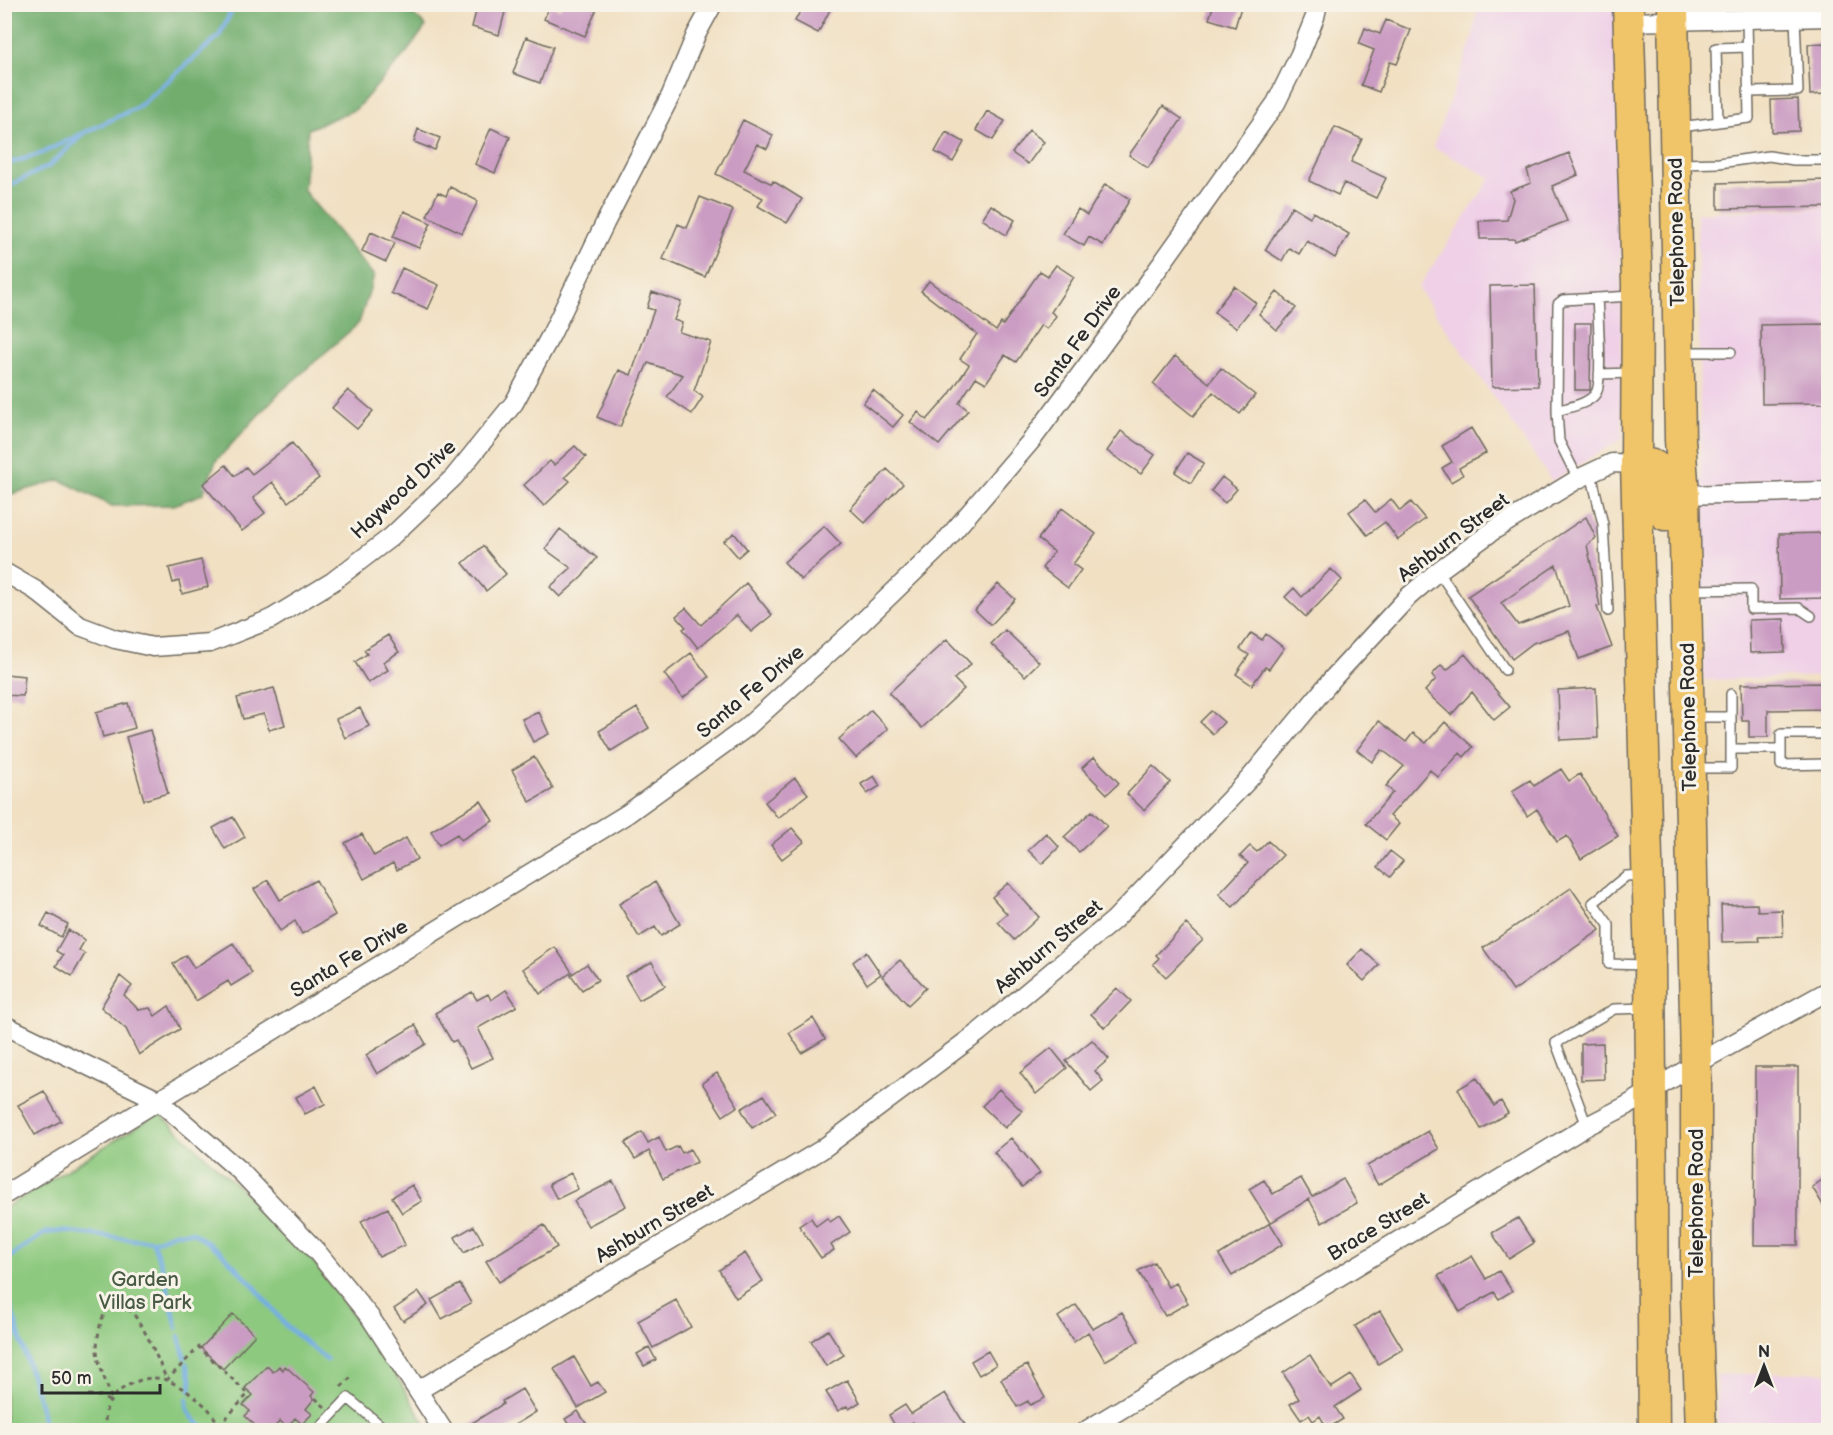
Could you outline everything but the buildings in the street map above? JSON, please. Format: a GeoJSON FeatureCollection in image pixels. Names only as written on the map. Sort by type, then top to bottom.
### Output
{"type":"FeatureCollection","features":[{"type":"Feature","properties":{"kind":"main road","name":"Telephone Road"},"geometry":{"type":"LineString","coordinates":[[1628,13],[1637,290],[1636,464],[1650,965],[1654,1431]]}},
{"type":"Feature","properties":{"kind":"main road","name":"Telephone Road"},"geometry":{"type":"LineString","coordinates":[[1673,13],[1678,352],[1684,495],[1696,1064],[1695,1264],[1701,1431]]}},
{"type":"Feature","properties":{"kind":"main road"},"geometry":{"type":"LineString","coordinates":[[1637,290],[1653,321],[1656,418],[1666,434],[1680,440]]}},
{"type":"Feature","properties":{"kind":"main road"},"geometry":{"type":"LineString","coordinates":[[1636,464],[1653,465],[1660,471],[1664,482],[1672,594],[1686,645]]}},
{"type":"Feature","properties":{"kind":"street","name":"Haywood Drive"},"geometry":{"type":"LineString","coordinates":[[4,572],[35,590],[80,626],[115,639],[153,647],[210,643],[271,619],[332,582],[391,537],[454,477],[514,403],[551,335],[671,95],[696,35],[713,4]]}},
{"type":"Feature","properties":{"kind":"street","name":"Santa Fe Drive"},"geometry":{"type":"LineString","coordinates":[[4,1195],[627,814],[746,728],[852,632],[941,546],[1038,432],[1276,103],[1300,54],[1318,4]]}},
{"type":"Feature","properties":{"kind":"street"},"geometry":{"type":"LineString","coordinates":[[1628,13],[1720,12],[1747,19],[1828,17]]}},
{"type":"Feature","properties":{"kind":"street","name":"Ashburn Street"},"geometry":{"type":"LineString","coordinates":[[419,1390],[821,1150],[980,1032],[1114,920],[1250,778],[1334,677],[1408,597],[1438,571],[1494,530],[1584,476],[1612,463],[1636,464]]}},
{"type":"Feature","properties":{"kind":"street"},"geometry":{"type":"LineString","coordinates":[[1684,495],[1828,491]]}},
{"type":"Feature","properties":{"kind":"street","name":"Brace Street"},"geometry":{"type":"LineString","coordinates":[[1087,1431],[1587,1126],[1828,991]]}},
{"type":"Feature","properties":{"kind":"street"},"geometry":{"type":"LineString","coordinates":[[4,1025],[158,1100],[241,1172],[318,1253],[370,1317],[419,1390],[438,1426]]}},
{"type":"Feature","properties":{"kind":"lane"},"geometry":{"type":"LineString","coordinates":[[1748,92],[1798,91],[1795,18]]}},
{"type":"Feature","properties":{"kind":"lane"},"geometry":{"type":"LineString","coordinates":[[1675,128],[1749,118],[1747,19]]}},
{"type":"Feature","properties":{"kind":"lane"},"geometry":{"type":"LineString","coordinates":[[1718,122],[1716,48],[1748,47]]}},
{"type":"Feature","properties":{"kind":"lane"},"geometry":{"type":"LineString","coordinates":[[1675,164],[1719,163],[1769,156],[1794,160],[1828,160]]}},
{"type":"Feature","properties":{"kind":"lane"},"geometry":{"type":"LineString","coordinates":[[1608,611],[1603,524],[1584,476],[1559,441],[1558,304],[1563,300],[1597,298],[1637,290]]}},
{"type":"Feature","properties":{"kind":"lane"},"geometry":{"type":"LineString","coordinates":[[1557,411],[1591,398],[1598,391],[1597,298]]}},
{"type":"Feature","properties":{"kind":"lane"},"geometry":{"type":"LineString","coordinates":[[1678,352],[1731,352]]}},
{"type":"Feature","properties":{"kind":"lane"},"geometry":{"type":"LineString","coordinates":[[1599,374],[1637,373]]}},
{"type":"Feature","properties":{"kind":"lane"},"geometry":{"type":"LineString","coordinates":[[1438,571],[1505,670]]}},
{"type":"Feature","properties":{"kind":"lane"},"geometry":{"type":"LineString","coordinates":[[1685,590],[1751,589],[1751,609],[1798,608],[1811,616]]}},
{"type":"Feature","properties":{"kind":"lane"},"geometry":{"type":"LineString","coordinates":[[1689,768],[1731,768],[1731,694]]}},
{"type":"Feature","properties":{"kind":"lane"},"geometry":{"type":"LineString","coordinates":[[1688,717],[1731,717]]}},
{"type":"Feature","properties":{"kind":"lane"},"geometry":{"type":"LineString","coordinates":[[1828,734],[1781,735],[1781,765],[1828,764]]}},
{"type":"Feature","properties":{"kind":"lane"},"geometry":{"type":"LineString","coordinates":[[1731,749],[1781,749]]}},
{"type":"Feature","properties":{"kind":"lane"},"geometry":{"type":"LineString","coordinates":[[1647,875],[1626,876],[1589,906],[1609,925],[1609,964],[1650,965]]}},
{"type":"Feature","properties":{"kind":"lane"},"geometry":{"type":"LineString","coordinates":[[1587,1126],[1556,1043],[1614,1009],[1650,1008]]}},
{"type":"Feature","properties":{"kind":"lane"},"geometry":{"type":"LineString","coordinates":[[321,1431],[319,1429],[348,1398],[386,1431]]}},
{"type":"Feature","properties":{"kind":"path"},"geometry":{"type":"LineString","coordinates":[[111,1400],[97,1351],[103,1315],[108,1307],[117,1304],[123,1305],[138,1321],[168,1380],[208,1408],[222,1431]]}},
{"type":"Feature","properties":{"kind":"path"},"geometry":{"type":"LineString","coordinates":[[105,1431],[106,1409],[123,1388],[137,1381],[168,1380],[200,1347],[248,1394],[219,1426]]}},
{"type":"Feature","properties":{"kind":"path"},"geometry":{"type":"LineString","coordinates":[[88,1395],[111,1400]]}},
{"type":"Feature","properties":{"kind":"shaded area"},"geometry":{"type":"Polygon","coordinates":[[[1478,5],[1619,5],[1622,439],[1552,481],[1418,288],[1491,178],[1433,147],[1472,39],[1478,5]]]}},
{"type":"Feature","properties":{"kind":"shaded area"},"geometry":{"type":"Polygon","coordinates":[[[1828,208],[1828,676],[1704,680],[1697,213],[1828,208]]]}},
{"type":"Feature","properties":{"kind":"shaded area"},"geometry":{"type":"Polygon","coordinates":[[[1828,1372],[1828,1430],[1718,1430],[1717,1375],[1828,1372]]]}},
{"type":"Feature","properties":{"kind":"green space"},"geometry":{"type":"Polygon","coordinates":[[[5,5],[403,5],[426,26],[407,52],[356,109],[308,129],[304,191],[374,276],[359,323],[278,394],[216,461],[203,494],[174,505],[112,506],[60,480],[5,496],[5,5]]]}},
{"type":"Feature","properties":{"kind":"green space","name":"Garden Villas Park"},"geometry":{"type":"Polygon","coordinates":[[[159,1113],[300,1244],[386,1359],[429,1430],[5,1430],[5,1208],[159,1113]]]}},
{"type":"Feature","properties":{"kind":"waterway"},"geometry":{"type":"LineString","coordinates":[[4,165],[42,153],[138,107],[219,36],[235,4]]}},
{"type":"Feature","properties":{"kind":"waterway"},"geometry":{"type":"LineString","coordinates":[[4,188],[49,166],[83,134]]}},
{"type":"Feature","properties":{"kind":"waterway"},"geometry":{"type":"LineString","coordinates":[[4,1261],[45,1233],[62,1231],[135,1240],[157,1240],[174,1233],[192,1232],[221,1252],[254,1286],[286,1326],[327,1360]]}},
{"type":"Feature","properties":{"kind":"waterway"},"geometry":{"type":"LineString","coordinates":[[152,1240],[164,1273],[177,1328]]}},
{"type":"Feature","properties":{"kind":"waterway"},"geometry":{"type":"LineString","coordinates":[[4,1285],[40,1404],[45,1430]]}},
{"type":"Feature","properties":{"kind":"waterway"},"geometry":{"type":"LineString","coordinates":[[179,1336],[185,1358]]}},
{"type":"Feature","properties":{"kind":"waterway"},"geometry":{"type":"LineString","coordinates":[[187,1364],[191,1379],[190,1391]]}},
{"type":"Feature","properties":{"kind":"waterway"},"geometry":{"type":"LineString","coordinates":[[187,1399],[190,1413],[206,1430]]}}]}
